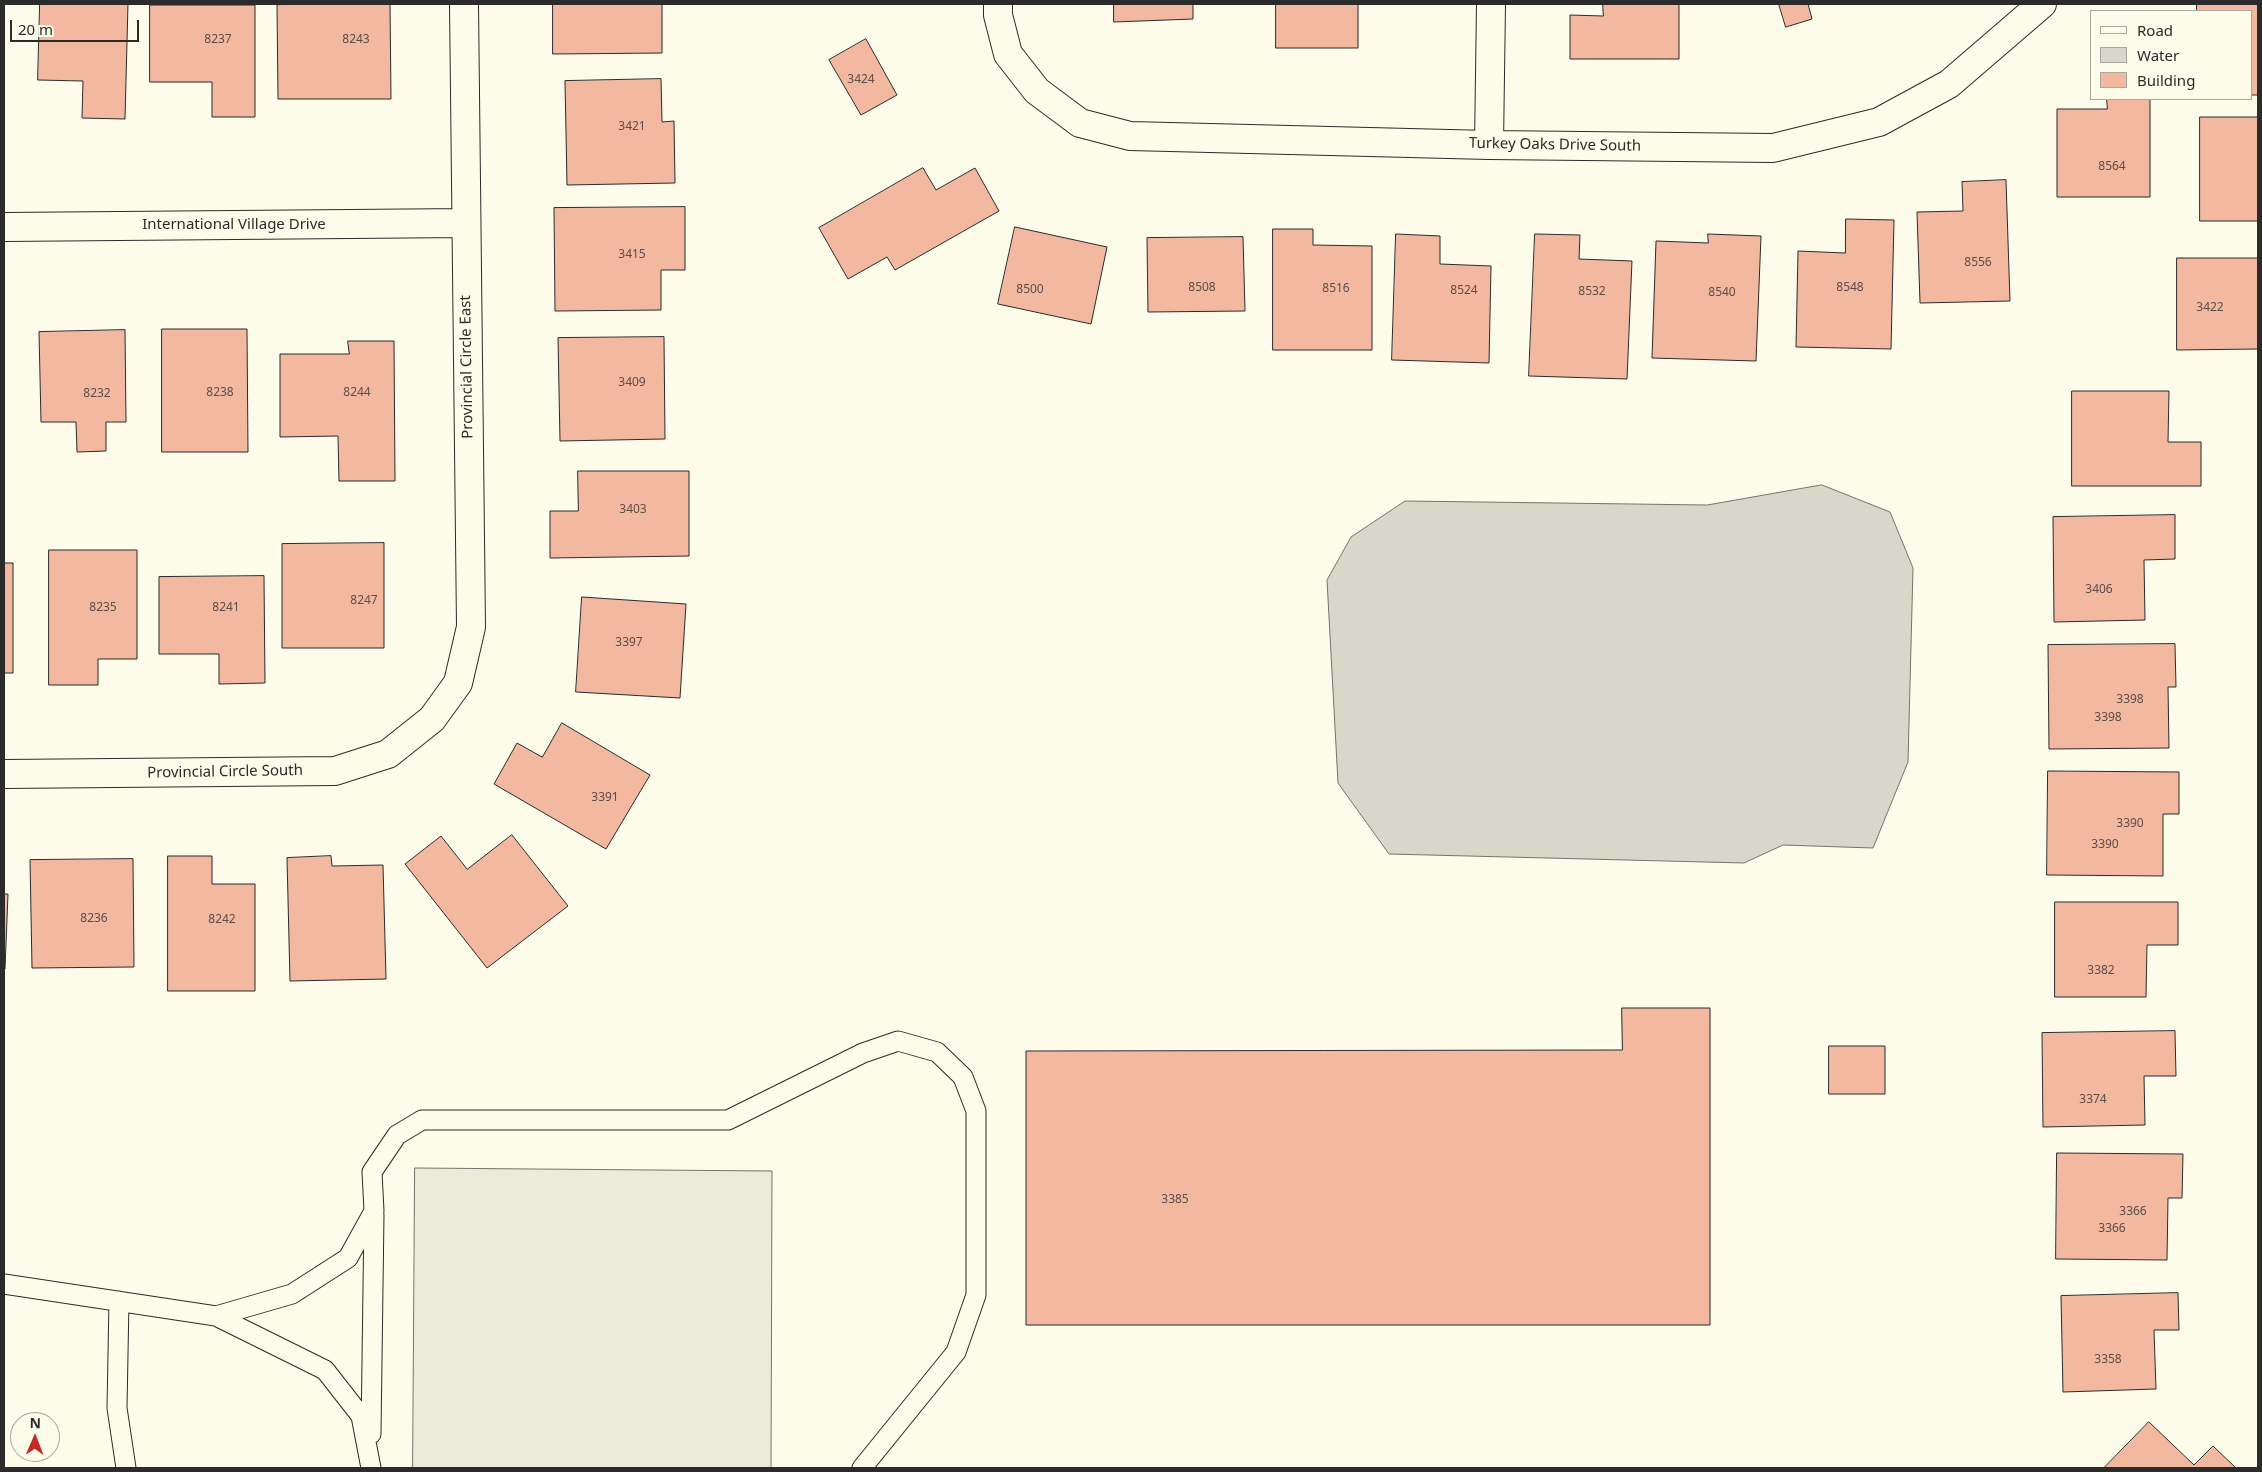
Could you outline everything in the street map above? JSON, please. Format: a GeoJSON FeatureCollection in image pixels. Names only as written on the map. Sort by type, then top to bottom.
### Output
{"type":"FeatureCollection","features":[{"type":"Feature","properties":{"kind":"street","name":"Provincial Circle East"},"geometry":{"type":"LineString","coordinates":[[432,719],[458,683],[471,627],[464,4]]}},
{"type":"Feature","properties":{"kind":"street","name":"Turkey Oaks Drive South"},"geometry":{"type":"LineString","coordinates":[[998,4],[998,15],[1008,54],[1037,91],[1080,123],[1130,136],[1489,145],[1773,148],[1879,122],[1949,84],[2042,4]]}},
{"type":"Feature","properties":{"kind":"street"},"geometry":{"type":"LineString","coordinates":[[1489,145],[1491,4]]}},
{"type":"Feature","properties":{"kind":"street","name":"International Village Drive"},"geometry":{"type":"LineString","coordinates":[[4,227],[465,223]]}},
{"type":"Feature","properties":{"kind":"street","name":"Provincial Circle South"},"geometry":{"type":"LineString","coordinates":[[4,774],[335,771],[388,754],[432,719]]}},
{"type":"Feature","properties":{"kind":"lane"},"geometry":{"type":"LineString","coordinates":[[371,1467],[374,1210],[372,1172],[397,1135],[422,1120],[728,1120],[863,1054],[898,1041],[937,1052],[963,1077],[976,1111],[976,1295],[956,1352],[862,1468]]}},
{"type":"Feature","properties":{"kind":"lane"},"geometry":{"type":"LineString","coordinates":[[216,1316],[292,1294],[348,1258],[374,1210]]}},
{"type":"Feature","properties":{"kind":"lane"},"geometry":{"type":"LineString","coordinates":[[4,1284],[216,1316],[326,1370],[361,1416],[371,1467]]}},
{"type":"Feature","properties":{"kind":"lane"},"geometry":{"type":"LineString","coordinates":[[119,1301],[118,1408],[126,1468]]}},
{"type":"Feature","properties":{"kind":"shaded area"},"geometry":{"type":"Polygon","coordinates":[[[415,1168],[772,1171],[771,1468],[413,1468],[415,1168]]]}},
{"type":"Feature","properties":{"kind":"water"},"geometry":{"type":"Polygon","coordinates":[[[1822,485],[1890,512],[1913,568],[1908,762],[1873,848],[1783,845],[1744,863],[1389,854],[1338,783],[1327,580],[1351,537],[1405,501],[1707,505],[1822,485]]]}},
{"type":"Feature","properties":{"kind":"building"},"geometry":{"type":"Polygon","coordinates":[[[40,4],[128,4],[125,119],[82,118],[83,81],[38,80],[40,4]]]}},
{"type":"Feature","properties":{"kind":"building"},"geometry":{"type":"Polygon","coordinates":[[[390,4],[391,99],[278,99],[277,5],[390,4]]]}},
{"type":"Feature","properties":{"kind":"building"},"geometry":{"type":"Polygon","coordinates":[[[553,4],[662,4],[662,53],[553,54],[553,4]]]}},
{"type":"Feature","properties":{"kind":"building"},"geometry":{"type":"Polygon","coordinates":[[[1114,4],[1193,4],[1193,19],[1114,22],[1114,4]]]}},
{"type":"Feature","properties":{"kind":"building"},"geometry":{"type":"Polygon","coordinates":[[[1276,4],[1358,4],[1358,48],[1276,48],[1276,4]]]}},
{"type":"Feature","properties":{"kind":"building"},"geometry":{"type":"Polygon","coordinates":[[[1603,4],[1679,4],[1679,59],[1570,59],[1570,15],[1603,16],[1603,4]]]}},
{"type":"Feature","properties":{"kind":"building"},"geometry":{"type":"Polygon","coordinates":[[[1779,4],[1808,4],[1812,19],[1786,27],[1779,4]]]}},
{"type":"Feature","properties":{"kind":"building"},"geometry":{"type":"Polygon","coordinates":[[[2197,4],[2258,4],[2258,95],[2252,95],[2252,10],[2197,10],[2197,4]]]}},
{"type":"Feature","properties":{"kind":"building"},"geometry":{"type":"Polygon","coordinates":[[[150,5],[255,5],[255,117],[212,117],[212,82],[150,82],[150,5]]]}},
{"type":"Feature","properties":{"kind":"building"},"geometry":{"type":"Polygon","coordinates":[[[866,39],[897,95],[861,115],[829,60],[866,39]]]}},
{"type":"Feature","properties":{"kind":"building"},"geometry":{"type":"Polygon","coordinates":[[[661,79],[662,122],[674,121],[675,183],[567,185],[565,81],[661,79]]]}},
{"type":"Feature","properties":{"kind":"building"},"geometry":{"type":"Polygon","coordinates":[[[2107,100],[2150,100],[2150,197],[2057,197],[2057,109],[2107,109],[2107,100]]]}},
{"type":"Feature","properties":{"kind":"building"},"geometry":{"type":"Polygon","coordinates":[[[2200,117],[2258,117],[2258,221],[2200,221],[2200,117]]]}},
{"type":"Feature","properties":{"kind":"building"},"geometry":{"type":"Polygon","coordinates":[[[923,168],[936,190],[975,168],[999,211],[895,270],[887,257],[848,279],[819,228],[923,168]]]}},
{"type":"Feature","properties":{"kind":"building"},"geometry":{"type":"Polygon","coordinates":[[[2006,180],[2010,301],[1920,303],[1917,212],[1963,211],[1962,182],[2006,180]]]}},
{"type":"Feature","properties":{"kind":"building"},"geometry":{"type":"Polygon","coordinates":[[[685,207],[685,270],[661,270],[661,310],[555,311],[554,208],[685,207]]]}},
{"type":"Feature","properties":{"kind":"building"},"geometry":{"type":"Polygon","coordinates":[[[1846,219],[1894,220],[1891,349],[1796,347],[1798,251],[1845,253],[1846,219]]]}},
{"type":"Feature","properties":{"kind":"building"},"geometry":{"type":"Polygon","coordinates":[[[1015,227],[1107,247],[1091,324],[998,304],[1015,227]]]}},
{"type":"Feature","properties":{"kind":"building"},"geometry":{"type":"Polygon","coordinates":[[[1273,229],[1313,229],[1313,245],[1372,246],[1372,350],[1273,350],[1273,229]]]}},
{"type":"Feature","properties":{"kind":"building"},"geometry":{"type":"Polygon","coordinates":[[[1396,234],[1440,236],[1440,264],[1491,266],[1489,363],[1392,360],[1396,234]]]}},
{"type":"Feature","properties":{"kind":"building"},"geometry":{"type":"Polygon","coordinates":[[[1535,234],[1580,235],[1579,259],[1632,261],[1627,379],[1529,376],[1535,234]]]}},
{"type":"Feature","properties":{"kind":"building"},"geometry":{"type":"Polygon","coordinates":[[[1708,234],[1761,236],[1756,361],[1652,358],[1656,241],[1708,243],[1708,234]]]}},
{"type":"Feature","properties":{"kind":"building"},"geometry":{"type":"Polygon","coordinates":[[[1243,237],[1245,311],[1148,312],[1147,238],[1243,237]]]}},
{"type":"Feature","properties":{"kind":"building"},"geometry":{"type":"Polygon","coordinates":[[[2177,258],[2258,258],[2258,349],[2177,350],[2177,258]]]}},
{"type":"Feature","properties":{"kind":"building"},"geometry":{"type":"Polygon","coordinates":[[[162,329],[247,329],[248,452],[162,452],[162,329]]]}},
{"type":"Feature","properties":{"kind":"building"},"geometry":{"type":"Polygon","coordinates":[[[125,330],[126,422],[106,422],[106,451],[77,452],[76,422],[41,422],[39,332],[125,330]]]}},
{"type":"Feature","properties":{"kind":"building"},"geometry":{"type":"Polygon","coordinates":[[[664,337],[665,439],[560,441],[558,338],[664,337]]]}},
{"type":"Feature","properties":{"kind":"building"},"geometry":{"type":"Polygon","coordinates":[[[348,341],[394,341],[395,481],[339,481],[338,436],[280,437],[280,354],[349,354],[348,341]]]}},
{"type":"Feature","properties":{"kind":"building"},"geometry":{"type":"Polygon","coordinates":[[[2072,391],[2169,391],[2168,442],[2201,442],[2201,486],[2072,486],[2072,391]]]}},
{"type":"Feature","properties":{"kind":"building"},"geometry":{"type":"Polygon","coordinates":[[[578,471],[689,471],[689,556],[550,558],[550,511],[578,511],[578,471]]]}},
{"type":"Feature","properties":{"kind":"building"},"geometry":{"type":"Polygon","coordinates":[[[2175,515],[2175,559],[2144,560],[2145,620],[2054,622],[2053,517],[2175,515]]]}},
{"type":"Feature","properties":{"kind":"building"},"geometry":{"type":"Polygon","coordinates":[[[384,543],[384,648],[282,648],[282,544],[384,543]]]}},
{"type":"Feature","properties":{"kind":"building"},"geometry":{"type":"Polygon","coordinates":[[[49,550],[137,550],[137,659],[98,659],[98,685],[49,685],[49,550]]]}},
{"type":"Feature","properties":{"kind":"building"},"geometry":{"type":"Polygon","coordinates":[[[4,563],[13,563],[13,673],[4,673],[4,563]]]}},
{"type":"Feature","properties":{"kind":"building"},"geometry":{"type":"Polygon","coordinates":[[[264,576],[265,683],[219,684],[219,654],[159,654],[159,577],[264,576]]]}},
{"type":"Feature","properties":{"kind":"building"},"geometry":{"type":"Polygon","coordinates":[[[582,597],[686,604],[680,698],[576,692],[582,597]]]}},
{"type":"Feature","properties":{"kind":"building"},"geometry":{"type":"Polygon","coordinates":[[[2175,644],[2176,687],[2168,687],[2169,748],[2049,749],[2048,645],[2175,644]]]}},
{"type":"Feature","properties":{"kind":"building"},"geometry":{"type":"Polygon","coordinates":[[[562,723],[650,775],[606,849],[494,784],[517,743],[542,757],[562,723]]]}},
{"type":"Feature","properties":{"kind":"building"},"geometry":{"type":"Polygon","coordinates":[[[2048,771],[2179,772],[2179,814],[2163,814],[2163,876],[2047,875],[2048,771]]]}},
{"type":"Feature","properties":{"kind":"building"},"geometry":{"type":"Polygon","coordinates":[[[512,835],[568,906],[487,968],[405,864],[441,836],[467,869],[512,835]]]}},
{"type":"Feature","properties":{"kind":"building"},"geometry":{"type":"Polygon","coordinates":[[[168,856],[212,856],[212,884],[255,884],[255,991],[168,991],[168,856]]]}},
{"type":"Feature","properties":{"kind":"building"},"geometry":{"type":"Polygon","coordinates":[[[331,856],[332,866],[383,865],[386,979],[290,981],[287,858],[331,856]]]}},
{"type":"Feature","properties":{"kind":"building"},"geometry":{"type":"Polygon","coordinates":[[[133,859],[134,967],[32,968],[30,860],[133,859]]]}},
{"type":"Feature","properties":{"kind":"building"},"geometry":{"type":"Polygon","coordinates":[[[4,894],[8,894],[5,969],[4,969],[4,894]]]}},
{"type":"Feature","properties":{"kind":"building"},"geometry":{"type":"Polygon","coordinates":[[[2055,902],[2178,902],[2178,945],[2147,945],[2146,997],[2055,997],[2055,902]]]}},
{"type":"Feature","properties":{"kind":"building"},"geometry":{"type":"Polygon","coordinates":[[[1622,1008],[1710,1008],[1710,1325],[1026,1325],[1026,1051],[1622,1050],[1622,1008]]]}},
{"type":"Feature","properties":{"kind":"building"},"geometry":{"type":"Polygon","coordinates":[[[2175,1031],[2176,1076],[2144,1076],[2145,1125],[2043,1127],[2042,1033],[2175,1031]]]}},
{"type":"Feature","properties":{"kind":"building"},"geometry":{"type":"Polygon","coordinates":[[[1829,1046],[1885,1046],[1885,1094],[1829,1094],[1829,1046]]]}},
{"type":"Feature","properties":{"kind":"building"},"geometry":{"type":"Polygon","coordinates":[[[2057,1153],[2183,1154],[2182,1198],[2168,1198],[2167,1260],[2056,1259],[2057,1153]]]}},
{"type":"Feature","properties":{"kind":"building"},"geometry":{"type":"Polygon","coordinates":[[[2178,1293],[2179,1330],[2154,1330],[2156,1389],[2063,1392],[2061,1296],[2178,1293]]]}},
{"type":"Feature","properties":{"kind":"building"},"geometry":{"type":"Polygon","coordinates":[[[2149,1422],[2194,1465],[2213,1446],[2236,1468],[2104,1468],[2149,1422]]]}}]}
